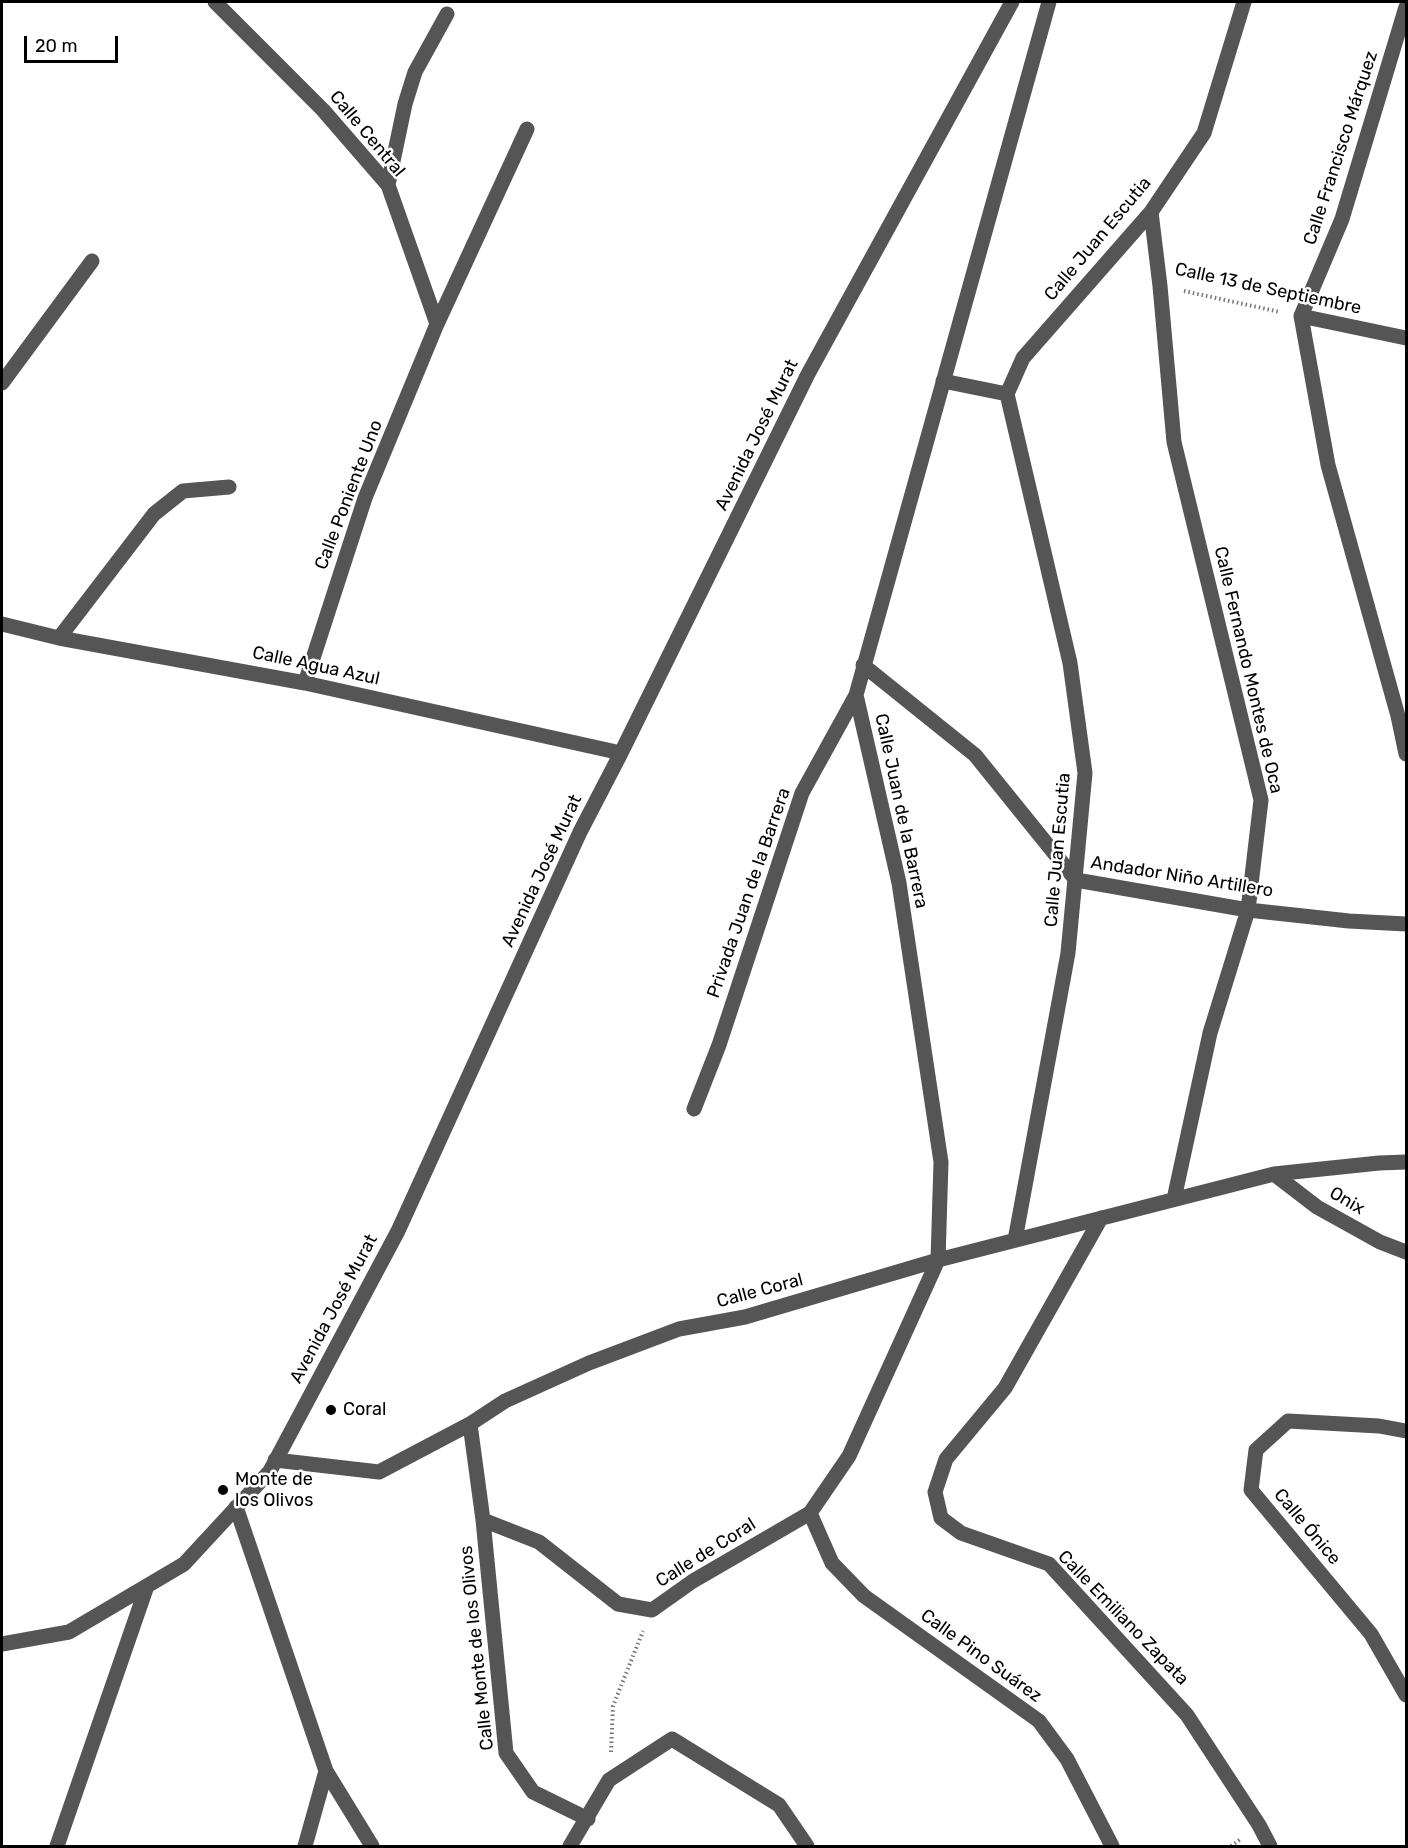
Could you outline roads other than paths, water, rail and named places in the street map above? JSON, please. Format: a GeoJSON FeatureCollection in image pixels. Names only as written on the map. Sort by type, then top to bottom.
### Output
{"type":"FeatureCollection","features":[{"type":"Feature","properties":{"kind":"street","name":"Calle Central"},"geometry":{"type":"LineString","coordinates":[[215,2],[323,110],[388,185],[437,324]]}},
{"type":"Feature","properties":{"kind":"street","name":"Avenida José Murat"},"geometry":{"type":"LineString","coordinates":[[2,1644],[69,1632],[184,1564],[270,1471],[398,1231],[580,832],[808,374],[1012,2]]}},
{"type":"Feature","properties":{"kind":"street","name":"Calle Juan de la Barrera"},"geometry":{"type":"LineString","coordinates":[[938,1260],[941,1162],[900,883],[856,695],[1049,2]]}},
{"type":"Feature","properties":{"kind":"street","name":"Calle Juan Escutia"},"geometry":{"type":"LineString","coordinates":[[1015,1240],[1068,953],[1085,773],[1070,663],[1007,394],[1023,358],[1151,212],[1204,133],[1244,2]]}},
{"type":"Feature","properties":{"kind":"street","name":"Calle Francisco Márquez"},"geometry":{"type":"LineString","coordinates":[[1301,316],[1342,219],[1407,7]]}},
{"type":"Feature","properties":{"kind":"street"},"geometry":{"type":"LineString","coordinates":[[388,185],[405,104],[415,72],[447,14]]}},
{"type":"Feature","properties":{"kind":"street","name":"Calle Poniente Uno"},"geometry":{"type":"LineString","coordinates":[[305,683],[365,498],[437,324],[527,129]]}},
{"type":"Feature","properties":{"kind":"street","name":"Calle 13 de Septiembre"},"geometry":{"type":"LineString","coordinates":[[1151,212],[1160,286]]}},
{"type":"Feature","properties":{"kind":"street"},"geometry":{"type":"LineString","coordinates":[[2,383],[92,261]]}},
{"type":"Feature","properties":{"kind":"street","name":"Calle Fernando Montes de Oca"},"geometry":{"type":"LineString","coordinates":[[1160,286],[1174,442],[1261,801],[1248,910],[1210,1033],[1174,1199]]}},
{"type":"Feature","properties":{"kind":"street"},"geometry":{"type":"LineString","coordinates":[[1301,316],[1328,465],[1407,754]]}},
{"type":"Feature","properties":{"kind":"street","name":"Calle 13 de Septiembre"},"geometry":{"type":"LineString","coordinates":[[1301,316],[1407,338]]}},
{"type":"Feature","properties":{"kind":"street"},"geometry":{"type":"LineString","coordinates":[[943,381],[1007,394]]}},
{"type":"Feature","properties":{"kind":"street"},"geometry":{"type":"LineString","coordinates":[[59,638],[154,514],[183,491],[230,487]]}},
{"type":"Feature","properties":{"kind":"street","name":"Calle Agua Azul"},"geometry":{"type":"LineString","coordinates":[[2,624],[59,638],[305,683],[621,753]]}},
{"type":"Feature","properties":{"kind":"street","name":"Andador Niño Artillero"},"geometry":{"type":"LineString","coordinates":[[863,665],[975,755],[1076,879],[1248,910],[1349,921],[1407,924]]}},
{"type":"Feature","properties":{"kind":"street","name":"Privada Juan de la Barrera"},"geometry":{"type":"LineString","coordinates":[[694,1109],[719,1045],[802,793],[856,695]]}},
{"type":"Feature","properties":{"kind":"street","name":"Calle Coral"},"geometry":{"type":"LineString","coordinates":[[275,1460],[379,1472],[470,1424],[515,1396],[589,1363],[679,1329],[745,1317],[938,1260],[1274,1174],[1407,1162]]}},
{"type":"Feature","properties":{"kind":"street","name":"Onix"},"geometry":{"type":"LineString","coordinates":[[1274,1174],[1317,1207],[1380,1242],[1407,1251]]}},
{"type":"Feature","properties":{"kind":"street","name":"Calle Emiliano Zapata"},"geometry":{"type":"LineString","coordinates":[[1101,1218],[1005,1388],[946,1459],[935,1492],[941,1518],[961,1533],[1049,1564],[1187,1714],[1270,1846]]}},
{"type":"Feature","properties":{"kind":"street"},"geometry":{"type":"LineString","coordinates":[[810,1513],[849,1456],[938,1260]]}},
{"type":"Feature","properties":{"kind":"street","name":"Calle Ónice"},"geometry":{"type":"LineString","coordinates":[[1407,1431],[1379,1426],[1288,1421],[1256,1450],[1251,1490],[1371,1634],[1407,1695]]}},
{"type":"Feature","properties":{"kind":"street","name":"Calle Monte de los Olivos"},"geometry":{"type":"LineString","coordinates":[[470,1424],[483,1520],[506,1754],[533,1792],[588,1819]]}},
{"type":"Feature","properties":{"kind":"street"},"geometry":{"type":"LineString","coordinates":[[236,1507],[326,1771],[372,1846]]}},
{"type":"Feature","properties":{"kind":"street","name":"Calle de Coral"},"geometry":{"type":"LineString","coordinates":[[483,1520],[538,1542],[618,1604],[652,1610],[693,1581],[810,1513]]}},
{"type":"Feature","properties":{"kind":"street","name":"Calle Pino Suárez"},"geometry":{"type":"LineString","coordinates":[[810,1513],[831,1563],[864,1596],[1039,1721],[1067,1759],[1112,1846]]}},
{"type":"Feature","properties":{"kind":"street"},"geometry":{"type":"LineString","coordinates":[[57,1846],[147,1586]]}},
{"type":"Feature","properties":{"kind":"street"},"geometry":{"type":"LineString","coordinates":[[570,1846],[609,1780],[672,1739],[779,1804],[807,1846]]}},
{"type":"Feature","properties":{"kind":"street"},"geometry":{"type":"LineString","coordinates":[[305,1846],[326,1771]]}},
{"type":"Feature","properties":{"kind":"place","name":"Coral"},"geometry":{"type":"Point","coordinates":[331,1410]}},
{"type":"Feature","properties":{"kind":"place","name":"Monte de los Olivos"},"geometry":{"type":"Point","coordinates":[223,1490]}}]}
